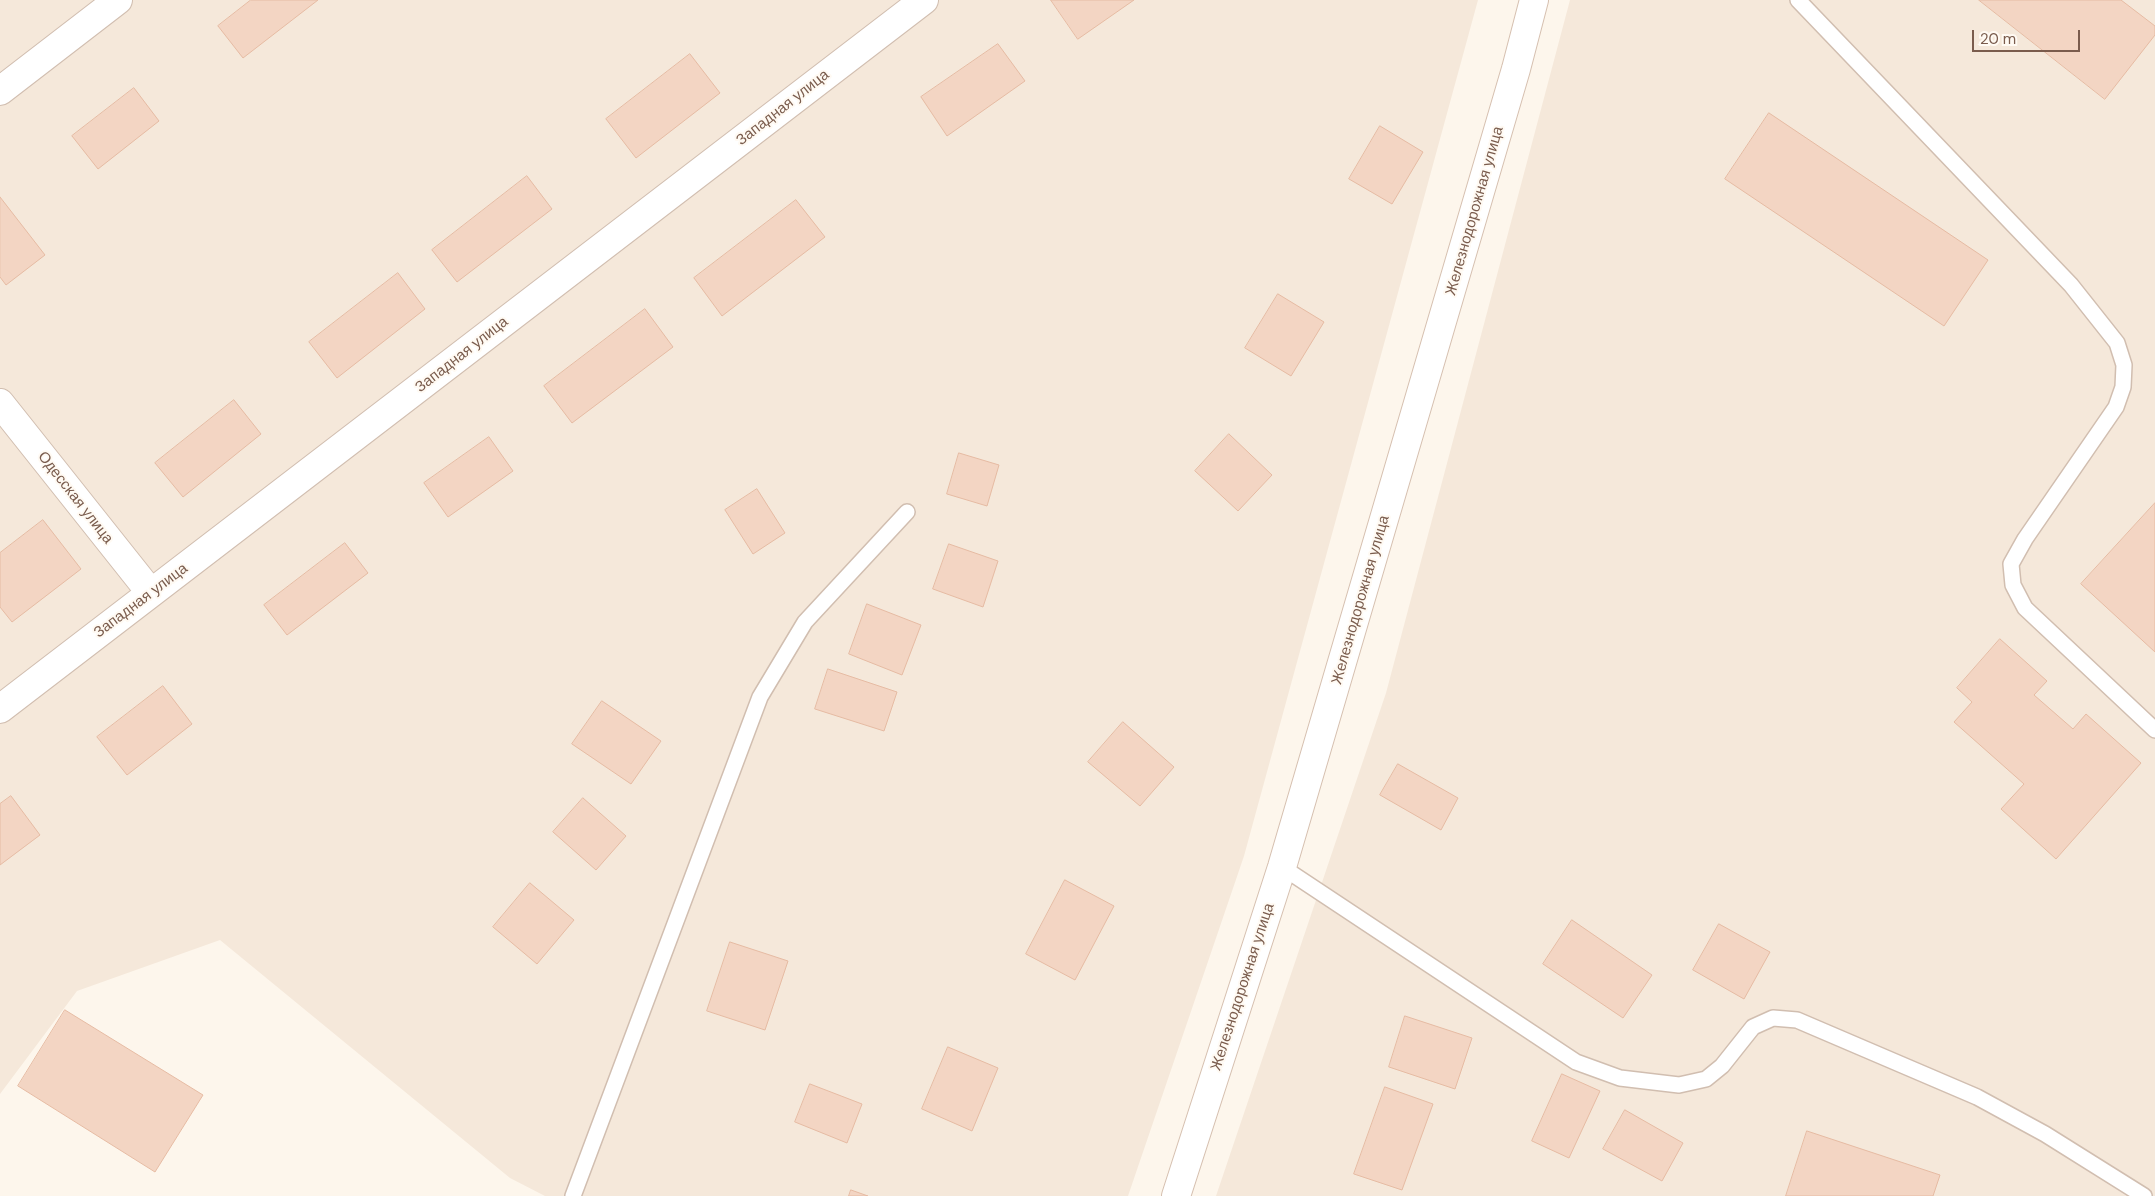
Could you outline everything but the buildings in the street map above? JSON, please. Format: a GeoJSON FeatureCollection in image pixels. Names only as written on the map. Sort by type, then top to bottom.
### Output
{"type":"FeatureCollection","features":[{"type":"Feature","properties":{"kind":"street"},"geometry":{"type":"LineString","coordinates":[[0,91],[118,0]]}},
{"type":"Feature","properties":{"kind":"street","name":"Западная улица"},"geometry":{"type":"LineString","coordinates":[[0,709],[924,0]]}},
{"type":"Feature","properties":{"kind":"street","name":"Железнодорожная улица"},"geometry":{"type":"LineString","coordinates":[[1176,1196],[1282,867],[1511,88],[1534,0]]}},
{"type":"Feature","properties":{"kind":"street","name":"Одесская улица"},"geometry":{"type":"LineString","coordinates":[[0,402],[151,594]]}},
{"type":"Feature","properties":{"kind":"lane"},"geometry":{"type":"LineString","coordinates":[[1798,0],[2071,285],[2117,343],[2124,365],[2123,386],[2116,407],[2031,531],[2011,564],[2013,585],[2024,608],[2155,730]]}},
{"type":"Feature","properties":{"kind":"lane"},"geometry":{"type":"LineString","coordinates":[[573,1196],[760,697],[805,622],[907,512]]}},
{"type":"Feature","properties":{"kind":"lane"},"geometry":{"type":"LineString","coordinates":[[1282,867],[1576,1062],[1620,1078],[1679,1085],[1706,1079],[1722,1066],[1753,1027],[1773,1018],[1797,1020],[1977,1097],[2045,1134],[2144,1196]]}},
{"type":"Feature","properties":{"kind":"shaded area"},"geometry":{"type":"Polygon","coordinates":[[[0,0],[1478,0],[1244,856],[1128,1196],[545,1196],[510,1178],[220,940],[77,991],[0,1094],[0,0]]]}},
{"type":"Feature","properties":{"kind":"shaded area"},"geometry":{"type":"Polygon","coordinates":[[[1570,0],[2155,0],[2155,1196],[1216,1196],[1386,693],[1570,0]]]}}]}
